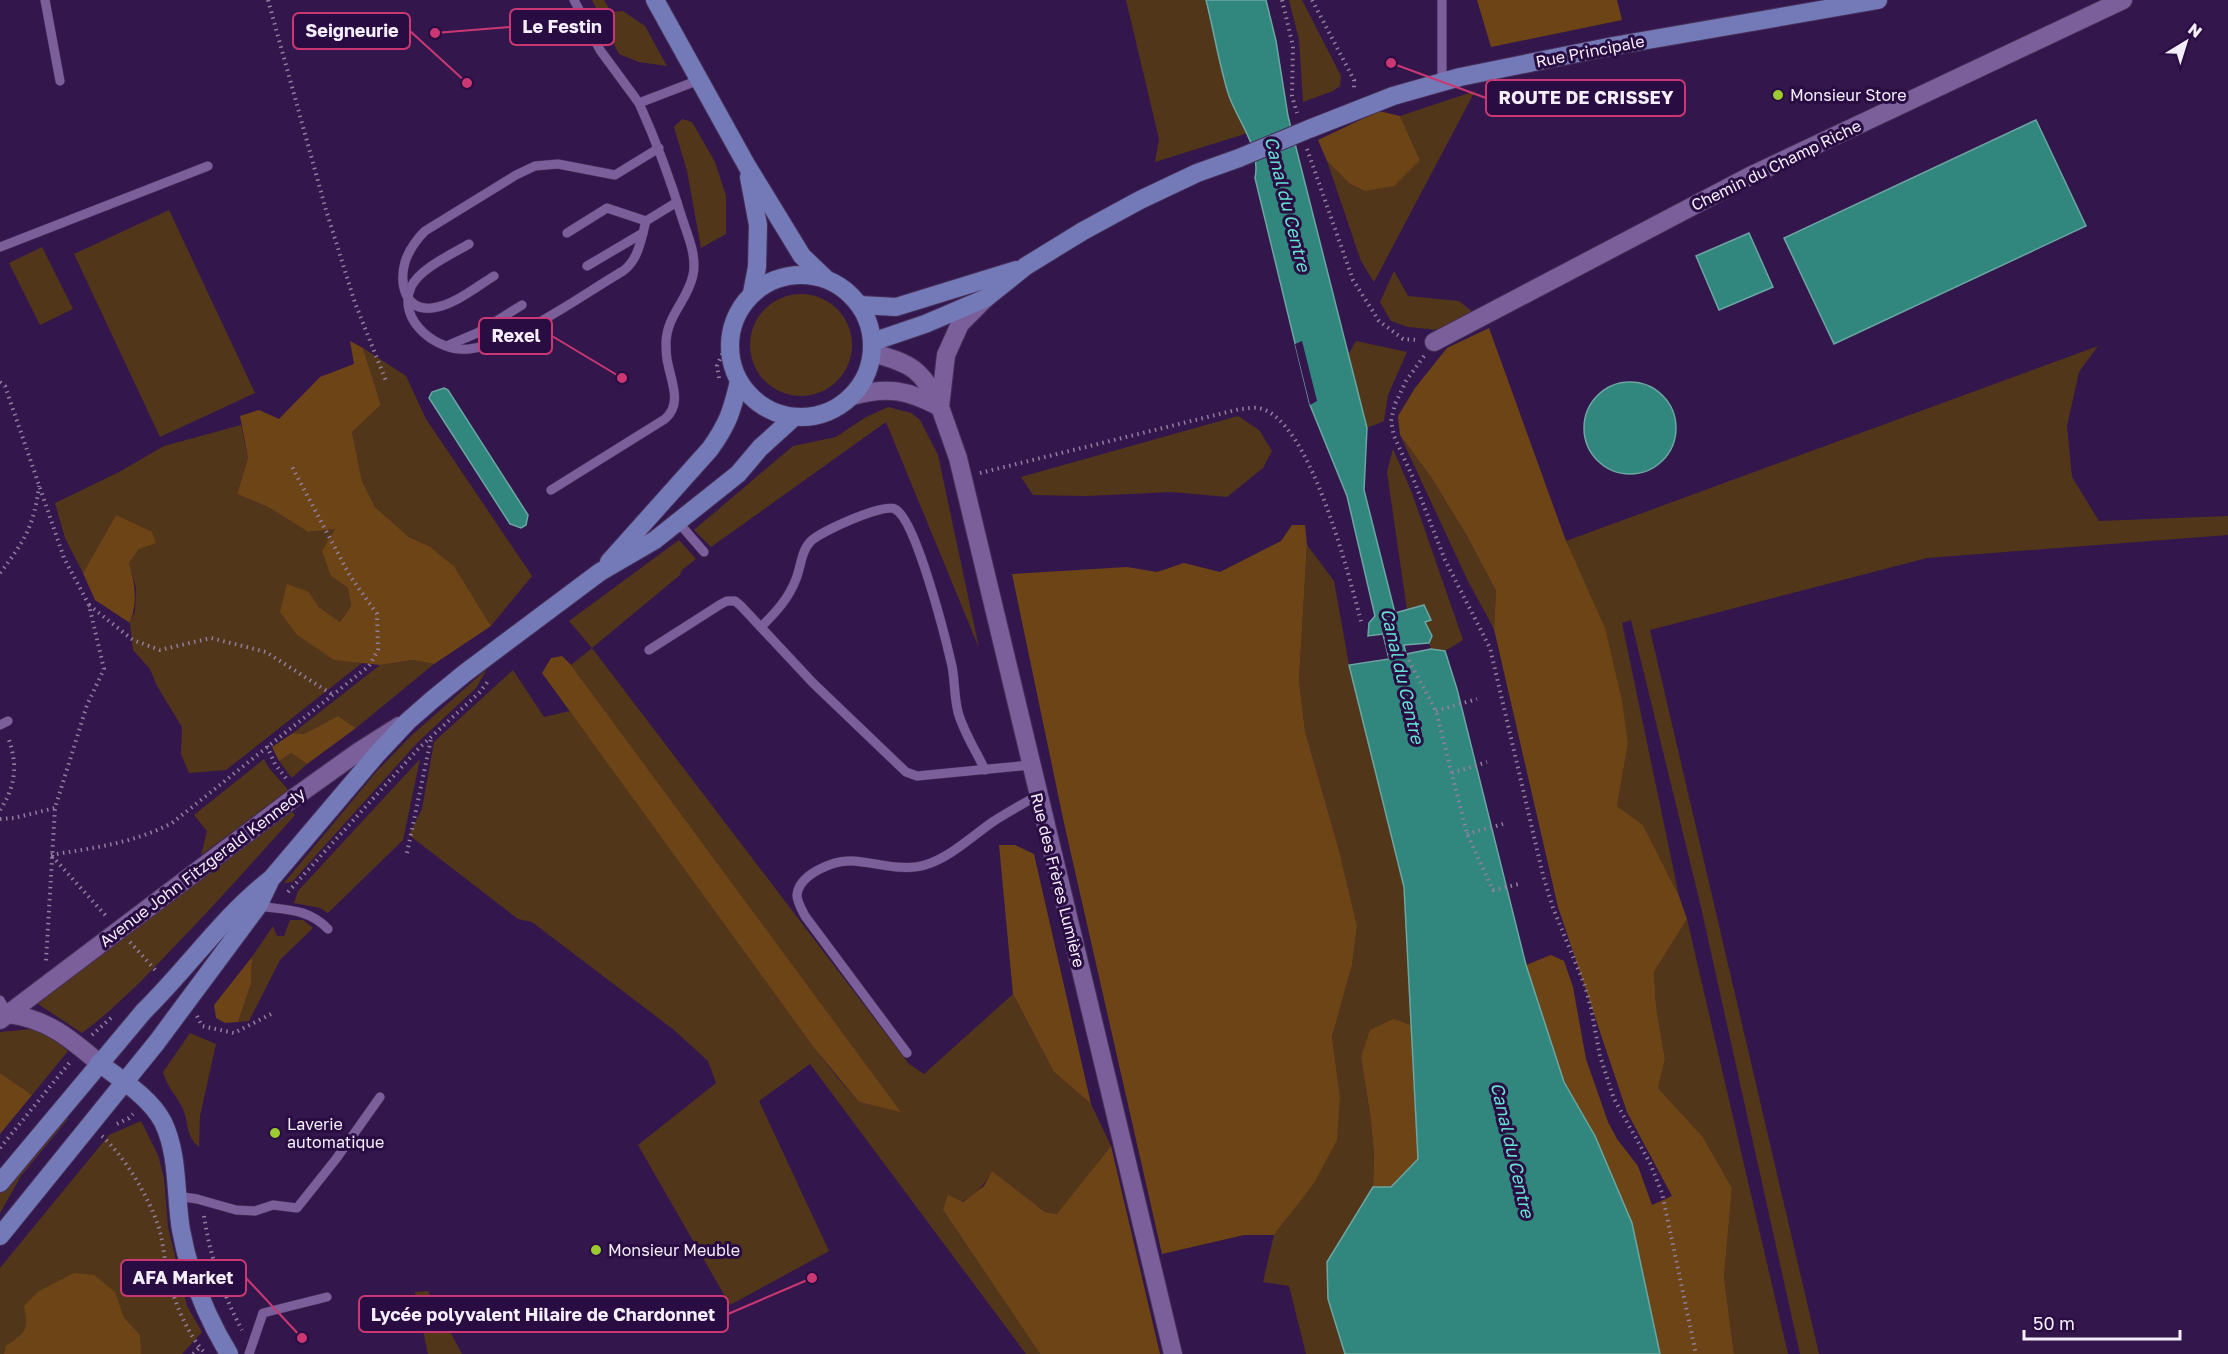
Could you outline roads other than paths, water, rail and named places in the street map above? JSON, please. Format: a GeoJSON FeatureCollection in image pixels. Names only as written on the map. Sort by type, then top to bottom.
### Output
{"type":"FeatureCollection","features":[{"type":"Feature","properties":{"kind":"main road"},"geometry":{"type":"LineString","coordinates":[[655,0],[747,166],[802,256],[826,279],[844,289],[860,305],[866,316],[872,348],[869,369],[862,384],[852,396],[840,406],[810,417],[794,417],[777,413],[762,406],[749,395],[733,368],[729,338],[737,314],[752,293],[769,282],[787,275],[800,274],[826,279]]}},
{"type":"Feature","properties":{"kind":"main road","name":"Rue Principale"},"geometry":{"type":"LineString","coordinates":[[1026,266],[1140,200],[1197,173],[1239,158],[1304,129],[1393,96],[1442,82],[1549,58],[1878,0]]}},
{"type":"Feature","properties":{"kind":"main road"},"geometry":{"type":"LineString","coordinates":[[747,166],[758,225],[757,267],[752,293]]}},
{"type":"Feature","properties":{"kind":"main road"},"geometry":{"type":"LineString","coordinates":[[872,348],[986,298],[1026,266]]}},
{"type":"Feature","properties":{"kind":"main road"},"geometry":{"type":"LineString","coordinates":[[860,305],[896,307],[1026,266]]}},
{"type":"Feature","properties":{"kind":"main road","name":"Avenue John Fitzgerald Kennedy"},"geometry":{"type":"LineString","coordinates":[[600,572],[710,449],[725,429],[739,381]]}},
{"type":"Feature","properties":{"kind":"main road","name":"Avenue John Fitzgerald Kennedy"},"geometry":{"type":"LineString","coordinates":[[0,1183],[99,1063],[246,898],[271,879],[408,721],[465,673],[600,572],[655,540],[678,522],[738,474],[760,448],[794,417]]}},
{"type":"Feature","properties":{"kind":"main road","name":"Avenue John Fitzgerald Kennedy"},"geometry":{"type":"LineString","coordinates":[[0,1236],[266,908],[271,879]]}},
{"type":"Feature","properties":{"kind":"main road"},"geometry":{"type":"LineString","coordinates":[[99,1063],[151,1106],[162,1121],[170,1143],[182,1231],[200,1298],[229,1354]]}},
{"type":"Feature","properties":{"kind":"street","name":"Chemin du Champ Riche"},"geometry":{"type":"LineString","coordinates":[[1434,342],[1750,176],[2123,0]]}},
{"type":"Feature","properties":{"kind":"street","name":"Rue des Frères Lumière"},"geometry":{"type":"LineString","coordinates":[[940,407],[946,355],[960,324],[986,298]]}},
{"type":"Feature","properties":{"kind":"street","name":"Rue des Frères Lumière"},"geometry":{"type":"LineString","coordinates":[[872,348],[919,373],[929,384],[953,441],[1173,1354]]}},
{"type":"Feature","properties":{"kind":"street"},"geometry":{"type":"LineString","coordinates":[[852,396],[871,391],[900,391],[917,395],[940,407]]}},
{"type":"Feature","properties":{"kind":"street","name":"Avenue John Fitzgerald Kennedy"},"geometry":{"type":"LineString","coordinates":[[2,1011],[45,986],[295,796],[358,752],[408,721]]}},
{"type":"Feature","properties":{"kind":"street"},"geometry":{"type":"LineString","coordinates":[[2,1011],[50,1025],[99,1063]]}},
{"type":"Feature","properties":{"kind":"lane"},"geometry":{"type":"LineString","coordinates":[[45,0],[60,81]]}},
{"type":"Feature","properties":{"kind":"lane"},"geometry":{"type":"LineString","coordinates":[[551,490],[665,419],[671,413],[675,396],[667,361],[668,324],[687,294],[694,274],[693,254],[659,148],[639,103],[600,50],[574,0]]}},
{"type":"Feature","properties":{"kind":"lane"},"geometry":{"type":"LineString","coordinates":[[1442,0],[1442,82]]}},
{"type":"Feature","properties":{"kind":"lane"},"geometry":{"type":"LineString","coordinates":[[639,103],[699,80]]}},
{"type":"Feature","properties":{"kind":"lane"},"geometry":{"type":"LineString","coordinates":[[659,148],[615,175],[558,164],[535,166],[506,181],[425,231],[416,241],[405,263],[403,286],[412,316],[430,339],[444,347],[467,350],[483,346],[531,326],[632,264],[646,221],[677,202]]}},
{"type":"Feature","properties":{"kind":"lane"},"geometry":{"type":"LineString","coordinates":[[0,247],[208,166]]}},
{"type":"Feature","properties":{"kind":"lane"},"geometry":{"type":"LineString","coordinates":[[567,233],[607,208],[646,221]]}},
{"type":"Feature","properties":{"kind":"lane"},"geometry":{"type":"LineString","coordinates":[[587,266],[643,233]]}},
{"type":"Feature","properties":{"kind":"lane"},"geometry":{"type":"LineString","coordinates":[[408,301],[411,286],[421,274],[469,244]]}},
{"type":"Feature","properties":{"kind":"lane"},"geometry":{"type":"LineString","coordinates":[[408,301],[419,309],[434,308],[456,299],[494,276]]}},
{"type":"Feature","properties":{"kind":"lane"},"geometry":{"type":"LineString","coordinates":[[444,347],[461,341],[522,305]]}},
{"type":"Feature","properties":{"kind":"lane"},"geometry":{"type":"LineString","coordinates":[[762,626],[776,613],[790,594],[809,543],[863,515],[886,507],[894,508],[901,513],[906,522],[936,602],[952,668],[958,712],[985,770]]}},
{"type":"Feature","properties":{"kind":"lane"},"geometry":{"type":"LineString","coordinates":[[678,522],[704,552]]}},
{"type":"Feature","properties":{"kind":"lane"},"geometry":{"type":"LineString","coordinates":[[649,650],[727,601],[735,602],[762,626],[813,683],[906,772],[917,776],[1030,765]]}},
{"type":"Feature","properties":{"kind":"lane"},"geometry":{"type":"LineString","coordinates":[[907,1053],[805,916],[798,903],[797,894],[802,883],[810,875],[841,862],[902,867],[923,866],[955,849],[995,820],[1038,795]]}},
{"type":"Feature","properties":{"kind":"lane"},"geometry":{"type":"LineString","coordinates":[[266,908],[311,915],[327,929]]}},
{"type":"Feature","properties":{"kind":"lane"},"geometry":{"type":"LineString","coordinates":[[177,1196],[236,1210],[255,1211],[273,1205],[297,1208],[336,1159],[380,1097]]}},
{"type":"Feature","properties":{"kind":"lane"},"geometry":{"type":"LineString","coordinates":[[250,1350],[263,1313],[327,1296]]}},
{"type":"Feature","properties":{"kind":"water","name":"Canal du Centre"},"geometry":{"type":"Polygon","coordinates":[[[1206,0],[1266,0],[1276,41],[1288,116],[1367,428],[1364,490],[1395,613],[1424,605],[1431,620],[1425,622],[1432,636],[1429,643],[1404,645],[1406,654],[1431,649],[1445,651],[1457,689],[1526,965],[1564,1082],[1595,1136],[1632,1223],[1660,1354],[1345,1354],[1328,1299],[1327,1262],[1373,1187],[1391,1187],[1418,1159],[1404,887],[1349,665],[1389,659],[1383,634],[1368,636],[1369,623],[1375,616],[1347,496],[1310,405],[1255,178],[1255,156],[1229,96],[1206,0]]]}},
{"type":"Feature","properties":{"kind":"water"},"geometry":{"type":"Polygon","coordinates":[[[2036,120],[2086,226],[1834,344],[1784,238],[2036,120]]]}},
{"type":"Feature","properties":{"kind":"water"},"geometry":{"type":"Polygon","coordinates":[[[1749,233],[1773,287],[1719,310],[1696,256],[1749,233]]]}},
{"type":"Feature","properties":{"kind":"water"},"geometry":{"type":"Polygon","coordinates":[[[1630,382],[1656,390],[1668,402],[1676,428],[1668,454],[1656,466],[1630,474],[1604,466],[1592,454],[1584,428],[1592,402],[1604,390],[1630,382]]]}},
{"type":"Feature","properties":{"kind":"water"},"geometry":{"type":"Polygon","coordinates":[[[444,388],[448,390],[528,515],[526,525],[521,528],[510,524],[429,398],[432,392],[444,388]]]}},
{"type":"Feature","properties":{"kind":"place","name":"Le Festin"},"geometry":{"type":"Point","coordinates":[435,33]}},
{"type":"Feature","properties":{"kind":"place","name":"ROUTE DE CRISSEY"},"geometry":{"type":"Point","coordinates":[1391,63]}},
{"type":"Feature","properties":{"kind":"place","name":"Seigneurie"},"geometry":{"type":"Point","coordinates":[467,83]}},
{"type":"Feature","properties":{"kind":"place","name":"Monsieur Store"},"geometry":{"type":"Point","coordinates":[1778,95]}},
{"type":"Feature","properties":{"kind":"place","name":"Rexel"},"geometry":{"type":"Point","coordinates":[622,378]}},
{"type":"Feature","properties":{"kind":"place","name":"Laverie automatique"},"geometry":{"type":"Point","coordinates":[275,1133]}},
{"type":"Feature","properties":{"kind":"place","name":"Monsieur Meuble"},"geometry":{"type":"Point","coordinates":[596,1250]}},
{"type":"Feature","properties":{"kind":"place","name":"Lycée polyvalent Hilaire de Chardonnet"},"geometry":{"type":"Point","coordinates":[812,1278]}},
{"type":"Feature","properties":{"kind":"place","name":"AFA Market"},"geometry":{"type":"Point","coordinates":[302,1338]}}]}
